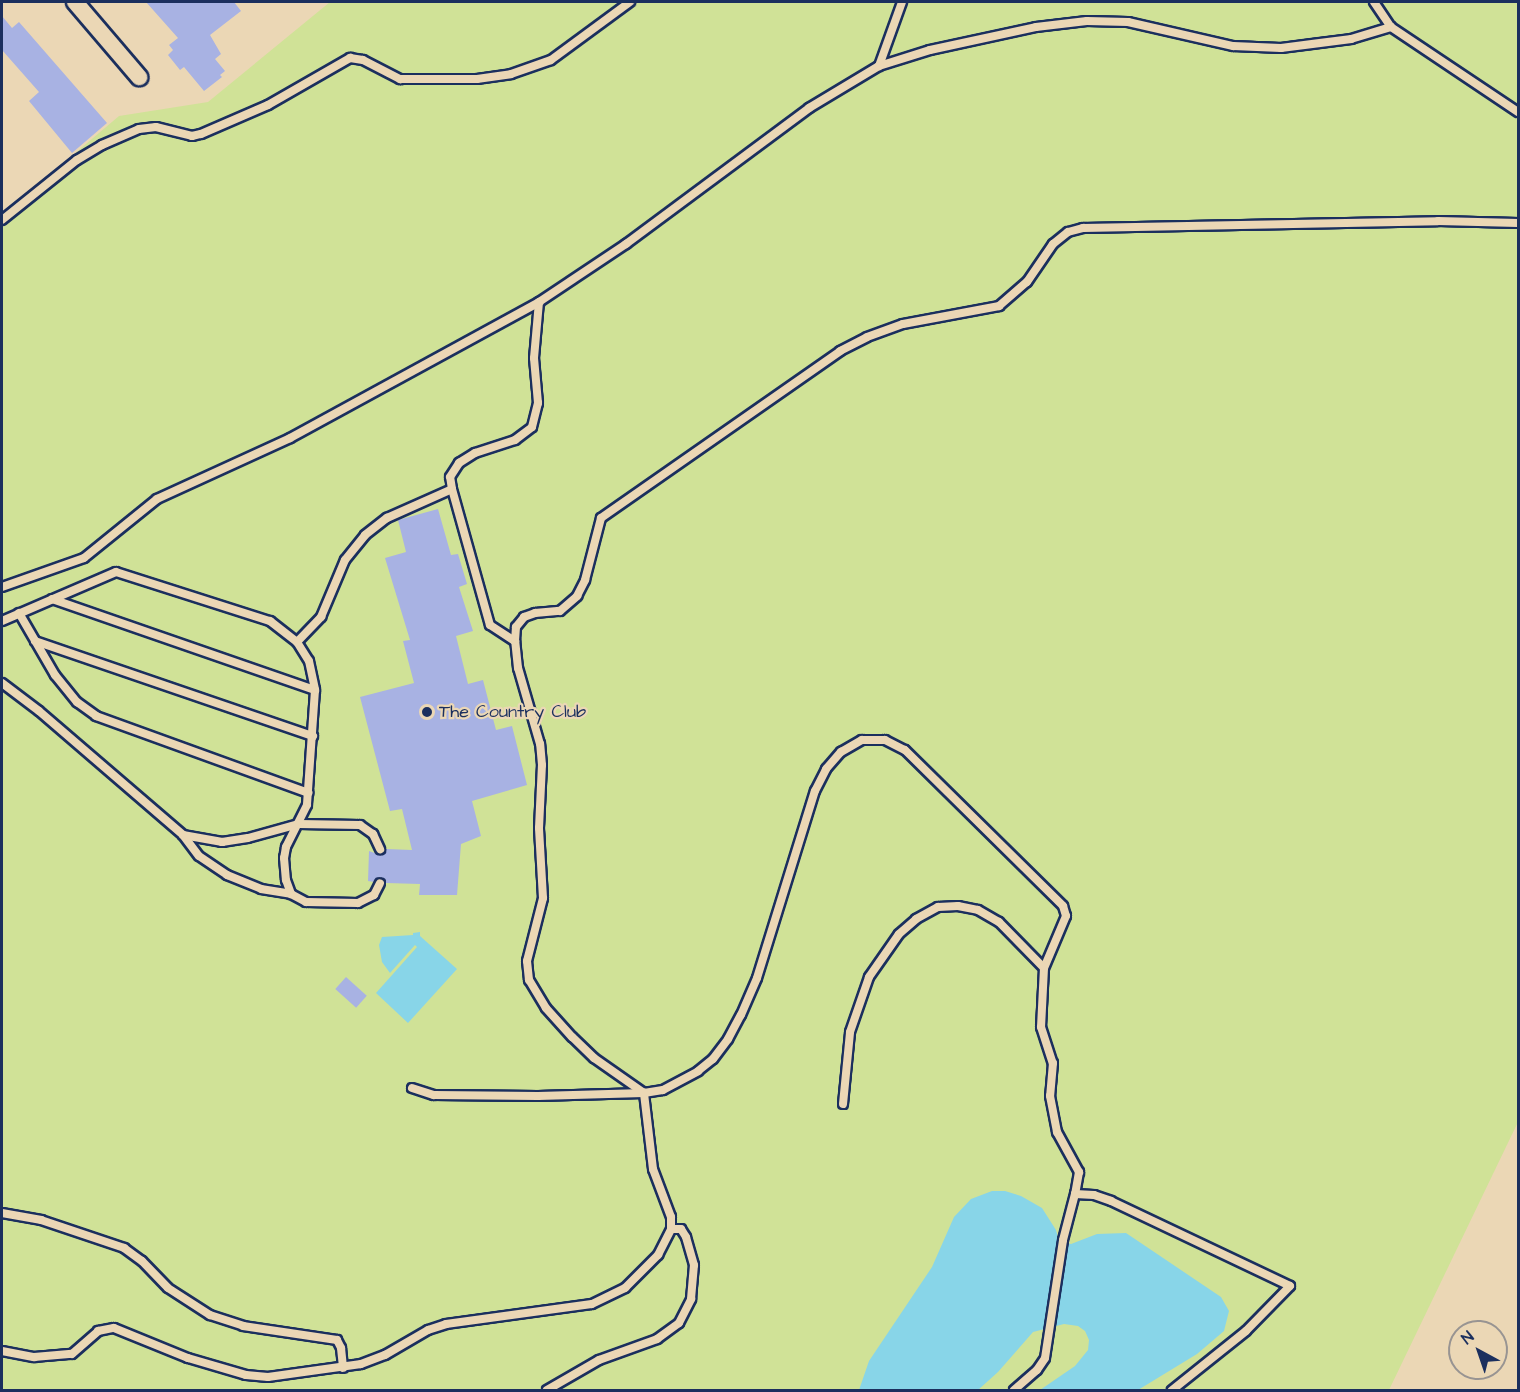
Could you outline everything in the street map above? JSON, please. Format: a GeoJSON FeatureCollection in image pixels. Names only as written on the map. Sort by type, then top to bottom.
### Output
{"type":"FeatureCollection","features":[{"type":"Feature","properties":{"kind":"street"},"geometry":{"type":"LineString","coordinates":[[75,2],[138,77]]}},
{"type":"Feature","properties":{"kind":"lane"},"geometry":{"type":"LineString","coordinates":[[2,220],[77,160],[102,145],[139,129],[156,127],[192,136],[201,134],[268,105],[351,58],[363,60],[400,79],[477,79],[511,74],[551,60],[630,2]]}},
{"type":"Feature","properties":{"kind":"lane"},"geometry":{"type":"LineString","coordinates":[[879,66],[902,2]]}},
{"type":"Feature","properties":{"kind":"lane"},"geometry":{"type":"LineString","coordinates":[[1374,2],[1391,27],[1518,112]]}},
{"type":"Feature","properties":{"kind":"lane"},"geometry":{"type":"LineString","coordinates":[[2,587],[84,558],[157,499],[290,438],[539,302],[626,244],[809,108],[879,66],[930,50],[1036,27],[1088,21],[1128,22],[1233,46],[1281,48],[1351,39],[1391,27]]}},
{"type":"Feature","properties":{"kind":"lane"},"geometry":{"type":"LineString","coordinates":[[2,1351],[34,1357],[72,1354],[98,1331],[108,1327],[188,1358],[246,1375],[268,1377],[343,1368],[373,1361],[428,1330],[446,1324],[592,1304],[610,1297],[644,1271],[658,1255],[671,1229],[671,1217],[653,1169],[644,1093],[594,1058],[572,1037],[546,1008],[529,980],[526,961],[543,898],[538,828],[542,765],[540,744],[518,668],[515,641],[516,627],[524,617],[535,613],[560,611],[577,596],[585,580],[597,527],[608,511],[840,351],[867,337],[903,324],[999,306],[1027,282],[1053,244],[1068,232],[1083,228],[1438,221],[1518,223]]}},
{"type":"Feature","properties":{"kind":"lane"},"geometry":{"type":"LineString","coordinates":[[515,641],[490,625],[450,477],[459,463],[475,453],[515,440],[525,434],[534,422],[538,403],[534,347],[539,302]]}},
{"type":"Feature","properties":{"kind":"lane"},"geometry":{"type":"LineString","coordinates":[[297,642],[321,617],[345,560],[365,535],[387,518],[452,489]]}},
{"type":"Feature","properties":{"kind":"lane"},"geometry":{"type":"LineString","coordinates":[[2,621],[116,572],[270,621],[297,642],[309,661],[315,690],[309,793],[299,824],[286,847],[284,858],[286,880],[291,894]]}},
{"type":"Feature","properties":{"kind":"lane"},"geometry":{"type":"LineString","coordinates":[[52,599],[315,690]]}},
{"type":"Feature","properties":{"kind":"lane"},"geometry":{"type":"LineString","coordinates":[[19,613],[68,692],[96,716],[309,793]]}},
{"type":"Feature","properties":{"kind":"lane"},"geometry":{"type":"LineString","coordinates":[[35,641],[313,736]]}},
{"type":"Feature","properties":{"kind":"lane"},"geometry":{"type":"LineString","coordinates":[[2,683],[39,711],[183,835],[199,856],[227,875],[252,886],[291,894],[306,902],[358,903],[374,895],[380,883]]}},
{"type":"Feature","properties":{"kind":"lane"},"geometry":{"type":"LineString","coordinates":[[412,1088],[434,1095],[538,1096],[644,1093],[663,1089],[698,1071],[713,1059],[728,1039],[757,978],[815,791],[826,769],[841,752],[862,740],[885,740],[905,750],[1063,906],[1066,916],[1044,968],[1041,1028],[1053,1063],[1050,1096],[1057,1132],[1079,1172],[1063,1240],[1042,1364],[1014,1390]]}},
{"type":"Feature","properties":{"kind":"lane"},"geometry":{"type":"LineString","coordinates":[[183,835],[222,842],[299,824],[360,825],[370,829],[380,849]]}},
{"type":"Feature","properties":{"kind":"lane"},"geometry":{"type":"LineString","coordinates":[[843,1104],[850,1032],[869,977],[899,934],[916,919],[938,907],[958,906],[978,910],[999,922],[1044,968]]}},
{"type":"Feature","properties":{"kind":"lane"},"geometry":{"type":"LineString","coordinates":[[1075,1194],[1094,1195],[1111,1201],[1290,1286],[1246,1331],[1172,1390]]}},
{"type":"Feature","properties":{"kind":"lane"},"geometry":{"type":"LineString","coordinates":[[2,1213],[41,1220],[124,1248],[142,1261],[168,1288],[210,1315],[243,1326],[337,1340],[342,1348],[343,1368]]}},
{"type":"Feature","properties":{"kind":"lane"},"geometry":{"type":"LineString","coordinates":[[547,1390],[599,1360],[657,1339],[679,1323],[691,1299],[694,1265],[686,1237],[681,1229],[671,1229]]}},
{"type":"Feature","properties":{"kind":"green space"},"geometry":{"type":"Polygon","coordinates":[[[330,2],[1518,2],[1518,1122],[1389,1390],[2,1390],[2,215],[119,116],[208,102],[330,2]]]}},
{"type":"Feature","properties":{"kind":"water"},"geometry":{"type":"Polygon","coordinates":[[[420,932],[420,936],[457,969],[408,1023],[376,993],[417,947],[415,945],[390,973],[382,962],[379,945],[382,937],[413,935],[413,933],[420,932]]]}},
{"type":"Feature","properties":{"kind":"water"},"geometry":{"type":"Polygon","coordinates":[[[992,1191],[1005,1191],[1021,1196],[1042,1208],[1056,1230],[1059,1241],[1071,1244],[1097,1234],[1126,1233],[1221,1297],[1229,1311],[1224,1331],[1197,1354],[1138,1390],[1040,1390],[1075,1366],[1088,1350],[1089,1340],[1085,1331],[1078,1326],[1064,1324],[1033,1332],[998,1372],[978,1390],[859,1390],[869,1361],[932,1267],[954,1217],[971,1199],[992,1191]]]}},
{"type":"Feature","properties":{"kind":"building"},"geometry":{"type":"Polygon","coordinates":[[[146,2],[234,2],[241,11],[210,35],[221,54],[215,59],[225,71],[220,75],[222,77],[204,91],[184,67],[180,70],[168,55],[173,50],[169,45],[178,38],[146,2]]]}},
{"type":"Feature","properties":{"kind":"building"},"geometry":{"type":"Polygon","coordinates":[[[2,16],[12,28],[19,22],[107,123],[72,153],[29,101],[39,92],[2,50],[2,16]]]}},
{"type":"Feature","properties":{"kind":"building","name":"The Country Club"},"geometry":{"type":"Polygon","coordinates":[[[438,509],[451,555],[458,554],[467,584],[459,587],[473,631],[456,636],[468,684],[483,680],[496,730],[512,726],[527,785],[472,801],[481,836],[461,844],[457,895],[419,895],[420,884],[386,883],[380,877],[374,882],[368,881],[369,851],[380,855],[386,849],[412,850],[402,809],[390,811],[360,697],[414,683],[403,641],[410,640],[385,558],[406,552],[398,520],[438,509]]]}},
{"type":"Feature","properties":{"kind":"building"},"geometry":{"type":"Polygon","coordinates":[[[346,977],[367,996],[356,1008],[335,989],[346,977]]]}},
{"type":"Feature","properties":{"kind":"place","name":"The Country Club"},"geometry":{"type":"Point","coordinates":[427,712]}}]}
